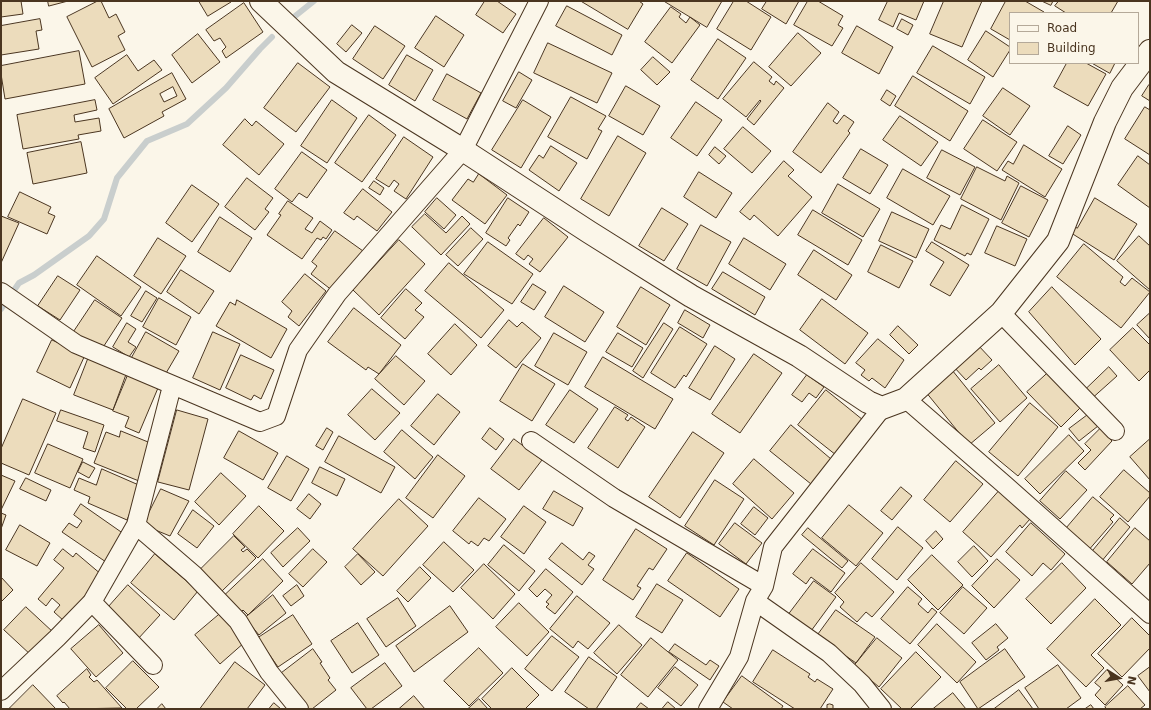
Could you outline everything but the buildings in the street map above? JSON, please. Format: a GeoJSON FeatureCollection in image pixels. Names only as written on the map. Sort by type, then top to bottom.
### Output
{"type":"FeatureCollection","features":[{"type":"Feature","properties":{"kind":"street"},"geometry":{"type":"LineString","coordinates":[[261,1],[336,72],[463,150],[691,296],[799,356],[868,402],[882,408]]}},
{"type":"Feature","properties":{"kind":"street"},"geometry":{"type":"LineString","coordinates":[[1,292],[76,344],[172,386],[260,422],[276,416],[298,350],[337,294],[463,150],[539,1]]}},
{"type":"Feature","properties":{"kind":"street"},"geometry":{"type":"LineString","coordinates":[[708,709],[739,657],[773,547],[882,408],[906,399],[1001,313],[1058,241],[1105,122],[1122,88],[1150,50]]}},
{"type":"Feature","properties":{"kind":"street"},"geometry":{"type":"LineString","coordinates":[[1001,313],[1114,431]]}},
{"type":"Feature","properties":{"kind":"street"},"geometry":{"type":"LineString","coordinates":[[1,691],[3,687],[57,638],[92,602],[136,525],[172,386]]}},
{"type":"Feature","properties":{"kind":"street"},"geometry":{"type":"LineString","coordinates":[[906,399],[1146,604]]}},
{"type":"Feature","properties":{"kind":"street"},"geometry":{"type":"LineString","coordinates":[[530,441],[614,498],[760,593],[862,684],[882,709]]}},
{"type":"Feature","properties":{"kind":"street"},"geometry":{"type":"LineString","coordinates":[[136,525],[193,574],[238,621],[269,672],[299,709]]}},
{"type":"Feature","properties":{"kind":"street"},"geometry":{"type":"LineString","coordinates":[[92,602],[153,665]]}},
{"type":"Feature","properties":{"kind":"waterway"},"geometry":{"type":"LineString","coordinates":[[289,21],[314,1]]}},
{"type":"Feature","properties":{"kind":"waterway"},"geometry":{"type":"LineString","coordinates":[[1,309],[19,283],[34,275],[89,236],[104,219],[117,178],[147,141],[187,124],[226,88],[272,37]]}}]}
